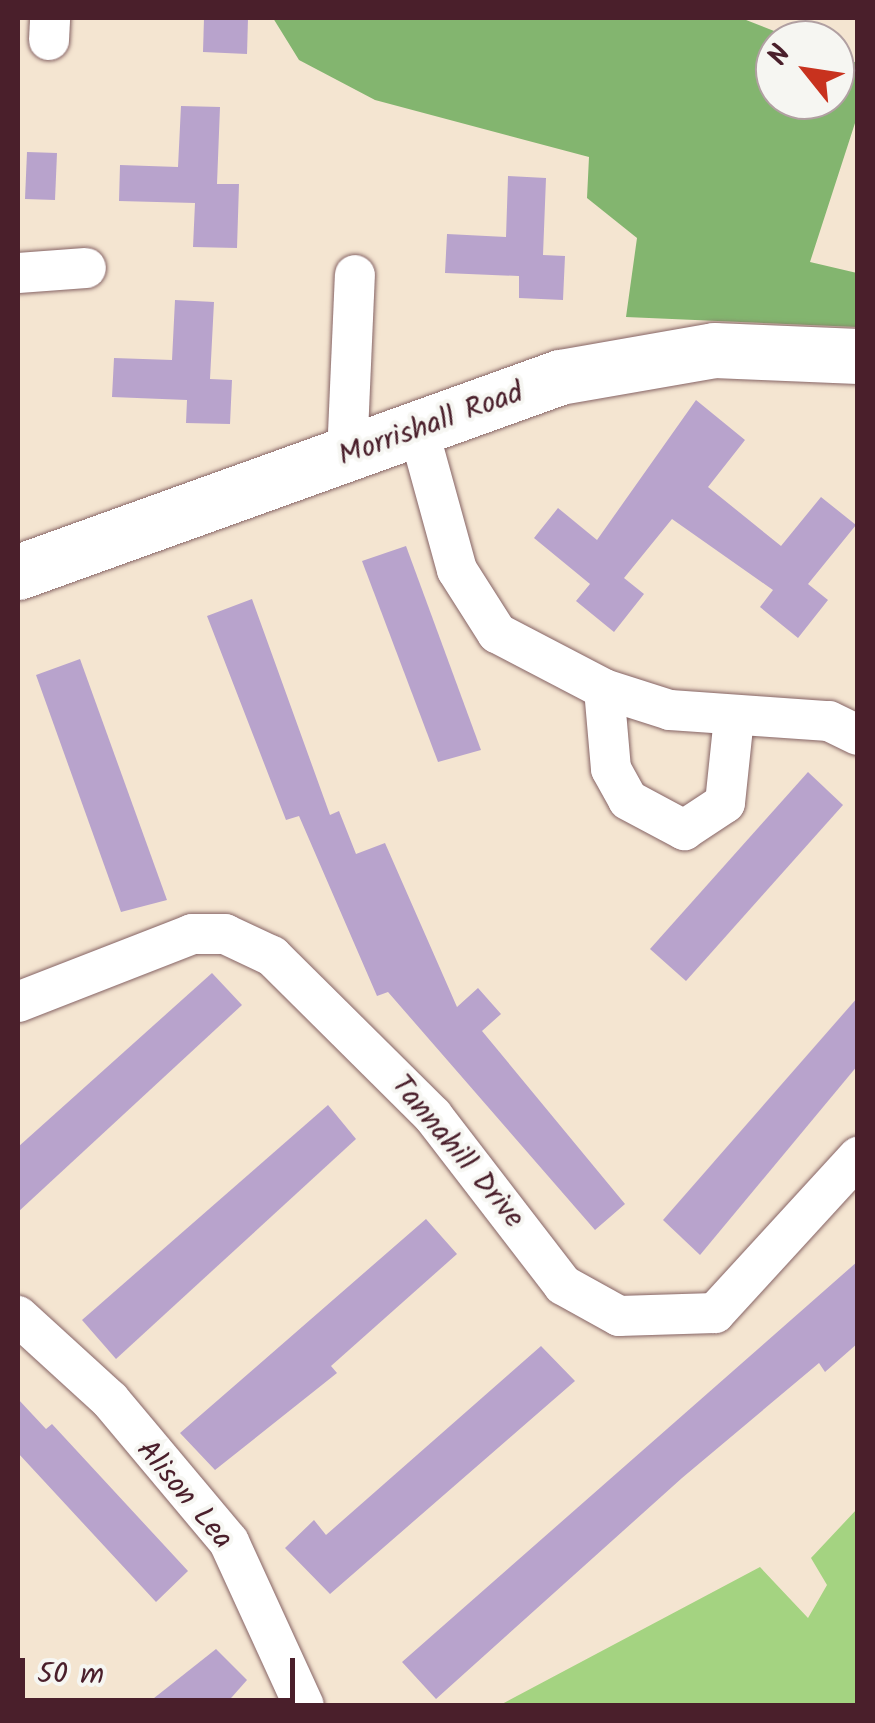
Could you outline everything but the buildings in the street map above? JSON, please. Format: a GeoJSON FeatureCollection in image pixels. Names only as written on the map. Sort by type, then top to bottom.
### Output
{"type":"FeatureCollection","features":[{"type":"Feature","properties":{"kind":"street"},"geometry":{"type":"LineString","coordinates":[[18,273],[86,268]]}},
{"type":"Feature","properties":{"kind":"street"},"geometry":{"type":"LineString","coordinates":[[348,456],[356,275]]}},
{"type":"Feature","properties":{"kind":"street","name":"Morrishall Road"},"geometry":{"type":"LineString","coordinates":[[18,572],[419,432],[560,377],[648,357],[858,356]]}},
{"type":"Feature","properties":{"kind":"street"},"geometry":{"type":"LineString","coordinates":[[419,432],[476,609],[497,633],[604,689],[734,718],[828,722],[858,734]]}},
{"type":"Feature","properties":{"kind":"street"},"geometry":{"type":"LineString","coordinates":[[604,689],[610,768],[628,800],[684,830],[725,803],[734,718]]}},
{"type":"Feature","properties":{"kind":"street","name":"Tannahill Drive"},"geometry":{"type":"LineString","coordinates":[[18,1002],[192,934],[225,934],[272,956],[432,1116],[562,1285],[619,1316],[715,1313],[858,1156]]}},
{"type":"Feature","properties":{"kind":"street","name":"Alison Lea"},"geometry":{"type":"LineString","coordinates":[[18,1316],[110,1400],[228,1542],[304,1706]]}},
{"type":"Feature","properties":{"kind":"green space"},"geometry":{"type":"Polygon","coordinates":[[[273,18],[741,18],[755,24],[755,120],[855,120],[857,63],[856,120],[810,262],[857,273],[857,327],[626,317],[637,238],[587,198],[589,157],[375,100],[299,60],[273,18]]]}},
{"type":"Feature","properties":{"kind":"green space"},"geometry":{"type":"Polygon","coordinates":[[[857,1509],[857,1705],[500,1705],[760,1567],[808,1618],[827,1585],[811,1558],[857,1509]]]}}]}
